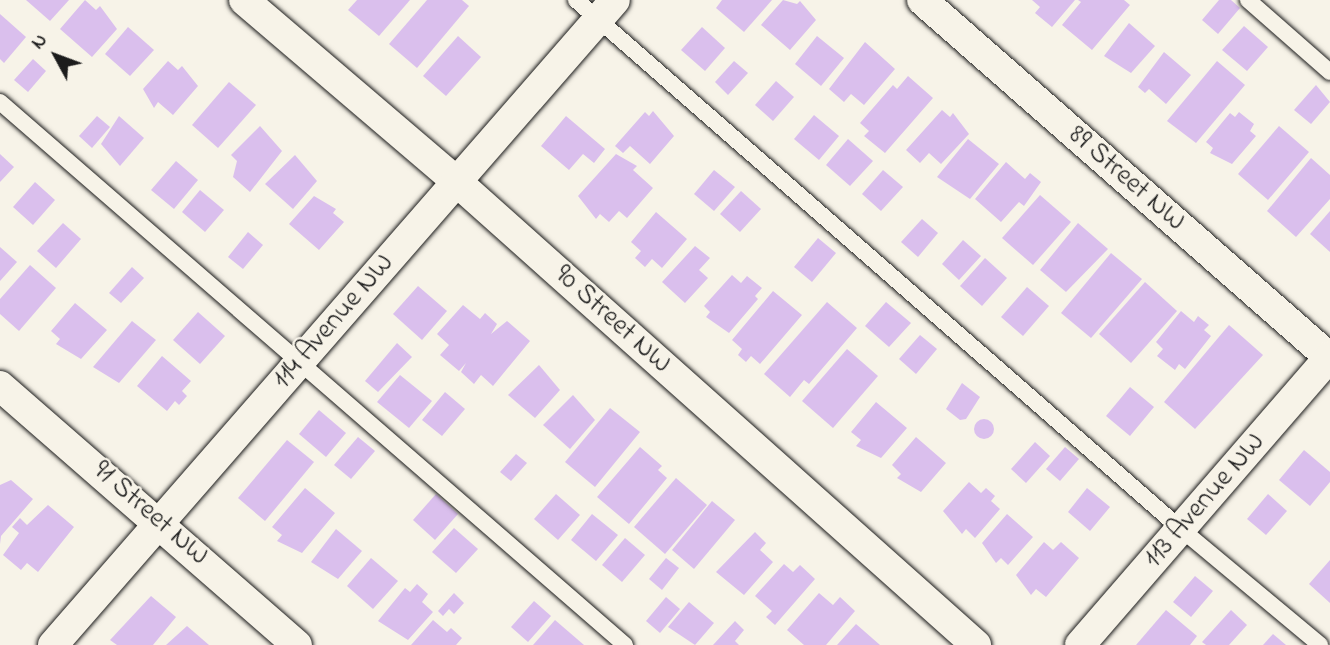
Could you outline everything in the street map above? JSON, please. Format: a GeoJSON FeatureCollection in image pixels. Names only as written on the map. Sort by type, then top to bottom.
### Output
{"type":"FeatureCollection","features":[{"type":"Feature","properties":{"kind":"street","name":"90 Street NW"},"geometry":{"type":"LineString","coordinates":[[244,0],[456,181],[976,645]]}},
{"type":"Feature","properties":{"kind":"street","name":"89 Street NW"},"geometry":{"type":"LineString","coordinates":[[922,0],[1330,357]]}},
{"type":"Feature","properties":{"kind":"street","name":"114 Avenue NW"},"geometry":{"type":"LineString","coordinates":[[53,645],[456,181],[596,6]]}},
{"type":"Feature","properties":{"kind":"street","name":"113 Avenue NW"},"geometry":{"type":"LineString","coordinates":[[1080,645],[1330,357]]}},
{"type":"Feature","properties":{"kind":"street","name":"91 Street NW"},"geometry":{"type":"LineString","coordinates":[[0,386],[160,522],[297,645]]}},
{"type":"Feature","properties":{"kind":"lane"},"geometry":{"type":"LineString","coordinates":[[1248,0],[1330,72]]}},
{"type":"Feature","properties":{"kind":"lane"},"geometry":{"type":"LineString","coordinates":[[596,6],[1181,529],[1320,645]]}},
{"type":"Feature","properties":{"kind":"lane"},"geometry":{"type":"LineString","coordinates":[[0,102],[625,645]]}},
{"type":"Feature","properties":{"kind":"building"},"geometry":{"type":"Polygon","coordinates":[[[26,0],[69,0],[50,21],[26,0]]]}},
{"type":"Feature","properties":{"kind":"building"},"geometry":{"type":"Polygon","coordinates":[[[85,0],[96,10],[100,6],[117,29],[92,57],[60,29],[85,0]]]}},
{"type":"Feature","properties":{"kind":"building"},"geometry":{"type":"Polygon","coordinates":[[[357,0],[410,0],[379,36],[348,10],[357,0]]]}},
{"type":"Feature","properties":{"kind":"building"},"geometry":{"type":"Polygon","coordinates":[[[427,0],[462,0],[469,6],[417,68],[389,44],[427,0]]]}},
{"type":"Feature","properties":{"kind":"building"},"geometry":{"type":"Polygon","coordinates":[[[722,0],[772,0],[744,32],[716,8],[722,0]]]}},
{"type":"Feature","properties":{"kind":"building"},"geometry":{"type":"Polygon","coordinates":[[[783,0],[797,4],[800,1],[816,20],[790,50],[761,25],[783,0]]]}},
{"type":"Feature","properties":{"kind":"building"},"geometry":{"type":"Polygon","coordinates":[[[1032,0],[1075,0],[1052,27],[1035,13],[1040,7],[1032,0]]]}},
{"type":"Feature","properties":{"kind":"building"},"geometry":{"type":"Polygon","coordinates":[[[1078,0],[1124,0],[1130,5],[1092,50],[1062,25],[1081,2],[1078,0]]]}},
{"type":"Feature","properties":{"kind":"building"},"geometry":{"type":"Polygon","coordinates":[[[1219,0],[1231,0],[1240,8],[1218,34],[1202,20],[1219,0]]]}},
{"type":"Feature","properties":{"kind":"building"},"geometry":{"type":"Polygon","coordinates":[[[0,14],[26,37],[4,63],[0,59],[0,14]]]}},
{"type":"Feature","properties":{"kind":"building"},"geometry":{"type":"Polygon","coordinates":[[[1129,23],[1155,46],[1131,73],[1104,56],[1129,23]]]}},
{"type":"Feature","properties":{"kind":"building"},"geometry":{"type":"Polygon","coordinates":[[[1244,26],[1268,47],[1247,71],[1222,50],[1244,26]]]}},
{"type":"Feature","properties":{"kind":"building"},"geometry":{"type":"Polygon","coordinates":[[[128,27],[154,50],[130,76],[105,54],[128,27]]]}},
{"type":"Feature","properties":{"kind":"building"},"geometry":{"type":"Polygon","coordinates":[[[702,27],[725,48],[705,71],[681,50],[702,27]]]}},
{"type":"Feature","properties":{"kind":"building"},"geometry":{"type":"Polygon","coordinates":[[[458,36],[481,57],[446,96],[423,76],[458,36]]]}},
{"type":"Feature","properties":{"kind":"building"},"geometry":{"type":"Polygon","coordinates":[[[817,36],[844,58],[821,86],[795,64],[817,36]]]}},
{"type":"Feature","properties":{"kind":"building"},"geometry":{"type":"Polygon","coordinates":[[[865,42],[895,69],[864,105],[851,94],[844,102],[829,89],[865,42]]]}},
{"type":"Feature","properties":{"kind":"building"},"geometry":{"type":"Polygon","coordinates":[[[1164,52],[1191,75],[1166,104],[1149,89],[1145,93],[1138,87],[1164,52]]]}},
{"type":"Feature","properties":{"kind":"building"},"geometry":{"type":"Polygon","coordinates":[[[33,59],[46,71],[28,92],[14,80],[33,59]]]}},
{"type":"Feature","properties":{"kind":"building"},"geometry":{"type":"Polygon","coordinates":[[[168,61],[178,70],[182,66],[198,86],[173,115],[158,102],[154,108],[143,89],[168,61]]]}},
{"type":"Feature","properties":{"kind":"building"},"geometry":{"type":"Polygon","coordinates":[[[734,61],[748,73],[728,95],[715,82],[734,61]]]}},
{"type":"Feature","properties":{"kind":"building"},"geometry":{"type":"Polygon","coordinates":[[[1217,61],[1245,85],[1196,143],[1167,121],[1217,61]]]}},
{"type":"Feature","properties":{"kind":"building"},"geometry":{"type":"Polygon","coordinates":[[[908,76],[933,98],[885,153],[864,136],[869,131],[860,123],[893,85],[897,89],[908,76]]]}},
{"type":"Feature","properties":{"kind":"building"},"geometry":{"type":"Polygon","coordinates":[[[776,81],[794,97],[773,121],[755,105],[776,81]]]}},
{"type":"Feature","properties":{"kind":"building"},"geometry":{"type":"Polygon","coordinates":[[[229,82],[256,105],[218,148],[192,125],[229,82]]]}},
{"type":"Feature","properties":{"kind":"building"},"geometry":{"type":"Polygon","coordinates":[[[1316,85],[1330,102],[1311,124],[1294,110],[1316,85]]]}},
{"type":"Feature","properties":{"kind":"building"},"geometry":{"type":"Polygon","coordinates":[[[942,110],[950,117],[953,113],[969,134],[941,164],[929,153],[920,163],[906,150],[942,110]]]}},
{"type":"Feature","properties":{"kind":"building"},"geometry":{"type":"Polygon","coordinates":[[[653,111],[674,136],[650,164],[630,146],[623,153],[615,146],[645,112],[649,116],[653,111]]]}},
{"type":"Feature","properties":{"kind":"building"},"geometry":{"type":"Polygon","coordinates":[[[1239,112],[1254,124],[1250,131],[1256,136],[1232,164],[1210,153],[1213,148],[1206,142],[1230,113],[1235,117],[1239,112]]]}},
{"type":"Feature","properties":{"kind":"building"},"geometry":{"type":"Polygon","coordinates":[[[814,115],[839,136],[819,160],[794,139],[814,115]]]}},
{"type":"Feature","properties":{"kind":"building"},"geometry":{"type":"Polygon","coordinates":[[[97,116],[110,127],[92,148],[79,136],[97,116]]]}},
{"type":"Feature","properties":{"kind":"building"},"geometry":{"type":"Polygon","coordinates":[[[119,116],[144,138],[120,166],[101,144],[119,116]]]}},
{"type":"Feature","properties":{"kind":"building"},"geometry":{"type":"Polygon","coordinates":[[[566,116],[605,149],[594,163],[583,154],[569,170],[541,146],[566,116]]]}},
{"type":"Feature","properties":{"kind":"building"},"geometry":{"type":"Polygon","coordinates":[[[260,126],[282,151],[250,192],[233,177],[237,161],[231,155],[260,126]]]}},
{"type":"Feature","properties":{"kind":"building"},"geometry":{"type":"Polygon","coordinates":[[[1279,126],[1309,152],[1268,200],[1238,174],[1279,126]]]}},
{"type":"Feature","properties":{"kind":"building"},"geometry":{"type":"Polygon","coordinates":[[[848,139],[873,161],[850,186],[826,165],[848,139]]]}},
{"type":"Feature","properties":{"kind":"building"},"geometry":{"type":"Polygon","coordinates":[[[968,139],[999,164],[970,199],[937,177],[968,139]]]}},
{"type":"Feature","properties":{"kind":"building"},"geometry":{"type":"Polygon","coordinates":[[[0,154],[14,167],[0,182],[0,154]]]}},
{"type":"Feature","properties":{"kind":"building"},"geometry":{"type":"Polygon","coordinates":[[[616,154],[637,166],[633,170],[653,188],[627,218],[619,211],[609,222],[600,214],[596,219],[578,196],[616,154]]]}},
{"type":"Feature","properties":{"kind":"building"},"geometry":{"type":"Polygon","coordinates":[[[295,155],[317,181],[293,209],[265,184],[295,155]]]}},
{"type":"Feature","properties":{"kind":"building"},"geometry":{"type":"Polygon","coordinates":[[[1311,158],[1330,175],[1330,199],[1296,237],[1267,211],[1311,158]]]}},
{"type":"Feature","properties":{"kind":"building"},"geometry":{"type":"Polygon","coordinates":[[[176,161],[198,180],[174,209],[151,190],[176,161]]]}},
{"type":"Feature","properties":{"kind":"building"},"geometry":{"type":"Polygon","coordinates":[[[1006,162],[1025,179],[1030,173],[1041,182],[1024,206],[1019,202],[1001,222],[975,199],[1006,162]]]}},
{"type":"Feature","properties":{"kind":"building"},"geometry":{"type":"Polygon","coordinates":[[[714,170],[735,187],[714,211],[694,194],[714,170]]]}},
{"type":"Feature","properties":{"kind":"building"},"geometry":{"type":"Polygon","coordinates":[[[883,170],[903,187],[881,211],[862,194],[883,170]]]}},
{"type":"Feature","properties":{"kind":"building"},"geometry":{"type":"Polygon","coordinates":[[[35,182],[55,200],[33,225],[13,207],[35,182]]]}},
{"type":"Feature","properties":{"kind":"building"},"geometry":{"type":"Polygon","coordinates":[[[200,190],[224,210],[205,232],[182,212],[200,190]]]}},
{"type":"Feature","properties":{"kind":"building"},"geometry":{"type":"Polygon","coordinates":[[[741,191],[761,209],[740,232],[720,214],[741,191]]]}},
{"type":"Feature","properties":{"kind":"building"},"geometry":{"type":"Polygon","coordinates":[[[1040,195],[1071,222],[1033,265],[1002,238],[1040,195]]]}},
{"type":"Feature","properties":{"kind":"building"},"geometry":{"type":"Polygon","coordinates":[[[314,196],[336,209],[333,213],[344,222],[319,250],[289,224],[314,196]]]}},
{"type":"Feature","properties":{"kind":"building"},"geometry":{"type":"Polygon","coordinates":[[[1330,211],[1330,252],[1310,234],[1330,211]]]}},
{"type":"Feature","properties":{"kind":"building"},"geometry":{"type":"Polygon","coordinates":[[[656,212],[687,239],[662,268],[652,259],[645,267],[635,258],[641,251],[631,242],[656,212]]]}},
{"type":"Feature","properties":{"kind":"building"},"geometry":{"type":"Polygon","coordinates":[[[922,219],[938,233],[918,257],[901,242],[922,219]]]}},
{"type":"Feature","properties":{"kind":"building"},"geometry":{"type":"Polygon","coordinates":[[[63,223],[81,239],[56,268],[37,251],[63,223]]]}},
{"type":"Feature","properties":{"kind":"building"},"geometry":{"type":"Polygon","coordinates":[[[1078,223],[1108,249],[1066,292],[1040,270],[1078,223]]]}},
{"type":"Feature","properties":{"kind":"building"},"geometry":{"type":"Polygon","coordinates":[[[248,232],[263,245],[243,269],[228,257],[248,232]]]}},
{"type":"Feature","properties":{"kind":"building"},"geometry":{"type":"Polygon","coordinates":[[[818,238],[836,253],[812,282],[794,267],[818,238]]]}},
{"type":"Feature","properties":{"kind":"building"},"geometry":{"type":"Polygon","coordinates":[[[963,240],[981,256],[959,280],[942,264],[963,240]]]}},
{"type":"Feature","properties":{"kind":"building"},"geometry":{"type":"Polygon","coordinates":[[[695,246],[710,258],[699,270],[708,278],[685,303],[662,282],[695,246]]]}},
{"type":"Feature","properties":{"kind":"building"},"geometry":{"type":"Polygon","coordinates":[[[0,247],[17,262],[0,281],[0,247]]]}},
{"type":"Feature","properties":{"kind":"building"},"geometry":{"type":"Polygon","coordinates":[[[1111,253],[1142,279],[1091,338],[1061,313],[1111,253]]]}},
{"type":"Feature","properties":{"kind":"building"},"geometry":{"type":"Polygon","coordinates":[[[985,258],[1007,278],[982,306],[960,286],[985,258]]]}},
{"type":"Feature","properties":{"kind":"building"},"geometry":{"type":"Polygon","coordinates":[[[30,265],[56,288],[19,331],[0,314],[0,299],[30,265]]]}},
{"type":"Feature","properties":{"kind":"building"},"geometry":{"type":"Polygon","coordinates":[[[132,267],[144,278],[121,303],[109,293],[132,267]]]}},
{"type":"Feature","properties":{"kind":"building"},"geometry":{"type":"Polygon","coordinates":[[[732,275],[741,283],[747,276],[762,288],[755,296],[758,299],[729,333],[706,317],[710,312],[704,306],[732,275]]]}},
{"type":"Feature","properties":{"kind":"building"},"geometry":{"type":"Polygon","coordinates":[[[1145,282],[1177,311],[1131,363],[1099,334],[1145,282]]]}},
{"type":"Feature","properties":{"kind":"building"},"geometry":{"type":"Polygon","coordinates":[[[418,286],[447,311],[422,340],[393,314],[418,286]]]}},
{"type":"Feature","properties":{"kind":"building"},"geometry":{"type":"Polygon","coordinates":[[[1027,287],[1049,306],[1023,336],[1001,317],[1027,287]]]}},
{"type":"Feature","properties":{"kind":"building"},"geometry":{"type":"Polygon","coordinates":[[[773,291],[802,315],[760,364],[751,356],[746,362],[738,355],[742,349],[732,340],[773,291]]]}},
{"type":"Feature","properties":{"kind":"building"},"geometry":{"type":"Polygon","coordinates":[[[827,302],[857,328],[809,384],[804,380],[790,397],[764,374],[827,302]]]}},
{"type":"Feature","properties":{"kind":"building"},"geometry":{"type":"Polygon","coordinates":[[[886,302],[911,323],[889,347],[865,326],[886,302]]]}},
{"type":"Feature","properties":{"kind":"building"},"geometry":{"type":"Polygon","coordinates":[[[75,303],[107,330],[81,359],[56,344],[60,339],[51,331],[75,303]]]}},
{"type":"Feature","properties":{"kind":"building"},"geometry":{"type":"Polygon","coordinates":[[[463,305],[480,319],[485,313],[497,324],[491,334],[507,321],[530,341],[493,386],[481,375],[474,384],[461,372],[466,363],[459,371],[440,355],[449,345],[437,334],[463,305]]]}},
{"type":"Feature","properties":{"kind":"building"},"geometry":{"type":"Polygon","coordinates":[[[1181,311],[1194,322],[1198,316],[1209,325],[1204,330],[1211,336],[1185,369],[1179,364],[1175,370],[1157,356],[1163,349],[1156,342],[1181,311]]]}},
{"type":"Feature","properties":{"kind":"building"},"geometry":{"type":"Polygon","coordinates":[[[198,312],[225,336],[200,364],[173,340],[198,312]]]}},
{"type":"Feature","properties":{"kind":"building"},"geometry":{"type":"Polygon","coordinates":[[[132,321],[156,340],[119,383],[93,367],[132,321]]]}},
{"type":"Feature","properties":{"kind":"building"},"geometry":{"type":"Polygon","coordinates":[[[1229,325],[1263,355],[1195,429],[1164,402],[1229,325]]]}},
{"type":"Feature","properties":{"kind":"building"},"geometry":{"type":"Polygon","coordinates":[[[920,335],[937,349],[916,374],[899,359],[920,335]]]}},
{"type":"Feature","properties":{"kind":"building"},"geometry":{"type":"Polygon","coordinates":[[[397,343],[412,357],[378,392],[365,381],[397,343]]]}},
{"type":"Feature","properties":{"kind":"building"},"geometry":{"type":"Polygon","coordinates":[[[847,349],[878,376],[833,428],[802,401],[847,349]]]}},
{"type":"Feature","properties":{"kind":"building"},"geometry":{"type":"Polygon","coordinates":[[[162,356],[191,381],[182,391],[187,396],[179,405],[175,401],[167,411],[137,386],[162,356]]]}},
{"type":"Feature","properties":{"kind":"building"},"geometry":{"type":"Polygon","coordinates":[[[539,365],[560,390],[535,418],[508,395],[539,365]]]}},
{"type":"Feature","properties":{"kind":"building"},"geometry":{"type":"Polygon","coordinates":[[[400,375],[432,401],[409,428],[377,402],[400,375]]]}},
{"type":"Feature","properties":{"kind":"building"},"geometry":{"type":"Polygon","coordinates":[[[962,383],[980,397],[966,419],[960,420],[946,409],[962,383]]]}},
{"type":"Feature","properties":{"kind":"building"},"geometry":{"type":"Polygon","coordinates":[[[1130,387],[1154,407],[1130,436],[1106,416],[1130,387]]]}},
{"type":"Feature","properties":{"kind":"building"},"geometry":{"type":"Polygon","coordinates":[[[445,392],[465,409],[442,436],[422,420],[445,392]]]}},
{"type":"Feature","properties":{"kind":"building"},"geometry":{"type":"Polygon","coordinates":[[[573,395],[595,420],[570,449],[543,425],[573,395]]]}},
{"type":"Feature","properties":{"kind":"building"},"geometry":{"type":"Polygon","coordinates":[[[876,402],[907,428],[881,458],[856,446],[861,440],[851,432],[876,402]]]}},
{"type":"Feature","properties":{"kind":"building"},"geometry":{"type":"Polygon","coordinates":[[[610,408],[640,432],[595,487],[565,462],[610,408]]]}},
{"type":"Feature","properties":{"kind":"building"},"geometry":{"type":"Polygon","coordinates":[[[319,410],[346,433],[326,457],[299,434],[319,410]]]}},
{"type":"Feature","properties":{"kind":"building"},"geometry":{"type":"Polygon","coordinates":[[[984,419],[991,422],[994,429],[991,436],[984,439],[977,436],[974,429],[977,422],[984,419]]]}},
{"type":"Feature","properties":{"kind":"building"},"geometry":{"type":"Polygon","coordinates":[[[358,437],[375,451],[351,479],[334,465],[358,437]]]}},
{"type":"Feature","properties":{"kind":"building"},"geometry":{"type":"Polygon","coordinates":[[[916,437],[946,463],[921,492],[897,478],[901,474],[892,465],[916,437]]]}},
{"type":"Feature","properties":{"kind":"building"},"geometry":{"type":"Polygon","coordinates":[[[287,440],[314,462],[265,521],[238,498],[287,440]]]}},
{"type":"Feature","properties":{"kind":"building"},"geometry":{"type":"Polygon","coordinates":[[[1035,442],[1050,456],[1026,483],[1011,469],[1035,442]]]}},
{"type":"Feature","properties":{"kind":"building"},"geometry":{"type":"Polygon","coordinates":[[[640,447],[662,466],[658,470],[667,478],[629,524],[597,497],[640,447]]]}},
{"type":"Feature","properties":{"kind":"building"},"geometry":{"type":"Polygon","coordinates":[[[1065,447],[1079,459],[1060,481],[1046,469],[1065,447]]]}},
{"type":"Feature","properties":{"kind":"building"},"geometry":{"type":"Polygon","coordinates":[[[1304,450],[1330,472],[1330,482],[1310,506],[1279,480],[1304,450]]]}},
{"type":"Feature","properties":{"kind":"building"},"geometry":{"type":"Polygon","coordinates":[[[516,454],[527,463],[511,481],[500,472],[516,454]]]}},
{"type":"Feature","properties":{"kind":"building"},"geometry":{"type":"Polygon","coordinates":[[[676,478],[707,505],[665,554],[634,527],[676,478]]]}},
{"type":"Feature","properties":{"kind":"building"},"geometry":{"type":"Polygon","coordinates":[[[11,480],[33,499],[1,536],[0,544],[0,485],[11,480]]]}},
{"type":"Feature","properties":{"kind":"building"},"geometry":{"type":"Polygon","coordinates":[[[969,482],[981,493],[986,488],[995,496],[991,501],[1000,509],[975,538],[966,529],[962,534],[943,511],[969,482]]]}},
{"type":"Feature","properties":{"kind":"building"},"geometry":{"type":"Polygon","coordinates":[[[305,488],[335,513],[302,553],[277,541],[282,535],[272,527],[305,488]]]}},
{"type":"Feature","properties":{"kind":"building"},"geometry":{"type":"Polygon","coordinates":[[[1087,488],[1110,507],[1090,531],[1068,512],[1087,488]]]}},
{"type":"Feature","properties":{"kind":"building"},"geometry":{"type":"Polygon","coordinates":[[[436,494],[458,514],[435,540],[413,520],[436,494]]]}},
{"type":"Feature","properties":{"kind":"building"},"geometry":{"type":"Polygon","coordinates":[[[556,494],[580,515],[558,540],[534,519],[556,494]]]}},
{"type":"Feature","properties":{"kind":"building"},"geometry":{"type":"Polygon","coordinates":[[[1268,494],[1287,511],[1266,535],[1247,519],[1268,494]]]}},
{"type":"Feature","properties":{"kind":"building"},"geometry":{"type":"Polygon","coordinates":[[[712,501],[735,520],[694,569],[672,550],[712,501]]]}},
{"type":"Feature","properties":{"kind":"building"},"geometry":{"type":"Polygon","coordinates":[[[48,505],[74,527],[38,572],[27,563],[21,570],[3,555],[19,533],[12,527],[20,518],[27,525],[48,505]]]}},
{"type":"Feature","properties":{"kind":"building"},"geometry":{"type":"Polygon","coordinates":[[[592,514],[618,535],[596,561],[571,540],[592,514]]]}},
{"type":"Feature","properties":{"kind":"building"},"geometry":{"type":"Polygon","coordinates":[[[1007,514],[1033,537],[1008,565],[1001,558],[996,563],[982,543],[1007,514]]]}},
{"type":"Feature","properties":{"kind":"building"},"geometry":{"type":"Polygon","coordinates":[[[454,528],[478,549],[456,573],[432,552],[454,528]]]}},
{"type":"Feature","properties":{"kind":"building"},"geometry":{"type":"Polygon","coordinates":[[[336,529],[362,551],[338,579],[311,562],[336,529]]]}},
{"type":"Feature","properties":{"kind":"building"},"geometry":{"type":"Polygon","coordinates":[[[755,532],[766,543],[760,550],[773,562],[744,595],[716,572],[755,532]]]}},
{"type":"Feature","properties":{"kind":"building"},"geometry":{"type":"Polygon","coordinates":[[[625,538],[645,555],[622,582],[602,565],[625,538]]]}},
{"type":"Feature","properties":{"kind":"building"},"geometry":{"type":"Polygon","coordinates":[[[1044,542],[1053,550],[1061,542],[1079,558],[1046,597],[1036,589],[1031,595],[1016,575],[1044,542]]]}},
{"type":"Feature","properties":{"kind":"building"},"geometry":{"type":"Polygon","coordinates":[[[371,558],[398,581],[373,609],[347,586],[371,558]]]}},
{"type":"Feature","properties":{"kind":"building"},"geometry":{"type":"Polygon","coordinates":[[[666,558],[679,568],[662,590],[649,579],[666,558]]]}},
{"type":"Feature","properties":{"kind":"building"},"geometry":{"type":"Polygon","coordinates":[[[1330,560],[1330,603],[1309,584],[1330,560]]]}},
{"type":"Feature","properties":{"kind":"building"},"geometry":{"type":"Polygon","coordinates":[[[784,564],[793,572],[800,565],[815,579],[775,625],[766,617],[772,611],[755,596],[784,564]]]}},
{"type":"Feature","properties":{"kind":"building"},"geometry":{"type":"Polygon","coordinates":[[[1195,576],[1213,591],[1191,617],[1173,602],[1195,576]]]}},
{"type":"Feature","properties":{"kind":"building"},"geometry":{"type":"Polygon","coordinates":[[[417,584],[428,594],[422,602],[433,612],[408,640],[378,621],[405,588],[410,592],[417,584]]]}},
{"type":"Feature","properties":{"kind":"building"},"geometry":{"type":"Polygon","coordinates":[[[454,593],[464,603],[454,614],[449,609],[443,616],[438,611],[454,593]]]}},
{"type":"Feature","properties":{"kind":"building"},"geometry":{"type":"Polygon","coordinates":[[[819,593],[833,605],[840,597],[855,611],[826,645],[804,645],[787,630],[819,593]]]}},
{"type":"Feature","properties":{"kind":"building"},"geometry":{"type":"Polygon","coordinates":[[[151,596],[176,617],[153,645],[117,645],[110,640],[151,596]]]}},
{"type":"Feature","properties":{"kind":"building"},"geometry":{"type":"Polygon","coordinates":[[[666,597],[680,609],[660,633],[646,621],[666,597]]]}},
{"type":"Feature","properties":{"kind":"building"},"geometry":{"type":"Polygon","coordinates":[[[534,601],[551,616],[528,642],[511,627],[534,601]]]}},
{"type":"Feature","properties":{"kind":"building"},"geometry":{"type":"Polygon","coordinates":[[[689,602],[714,623],[695,645],[668,627],[689,602]]]}},
{"type":"Feature","properties":{"kind":"building"},"geometry":{"type":"Polygon","coordinates":[[[1166,610],[1197,636],[1190,645],[1136,645],[1166,610]]]}},
{"type":"Feature","properties":{"kind":"building"},"geometry":{"type":"Polygon","coordinates":[[[1231,610],[1247,625],[1229,645],[1206,645],[1202,642],[1231,610]]]}},
{"type":"Feature","properties":{"kind":"building"},"geometry":{"type":"Polygon","coordinates":[[[433,620],[447,632],[451,628],[462,638],[456,645],[411,645],[433,620]]]}},
{"type":"Feature","properties":{"kind":"building"},"geometry":{"type":"Polygon","coordinates":[[[555,620],[584,645],[533,645],[555,620]]]}},
{"type":"Feature","properties":{"kind":"building"},"geometry":{"type":"Polygon","coordinates":[[[735,621],[744,630],[735,641],[739,645],[713,645],[735,621]]]}},
{"type":"Feature","properties":{"kind":"building"},"geometry":{"type":"Polygon","coordinates":[[[856,624],[880,645],[837,645],[856,624]]]}},
{"type":"Feature","properties":{"kind":"building"},"geometry":{"type":"Polygon","coordinates":[[[187,626],[209,645],[166,645],[187,626]]]}},
{"type":"Feature","properties":{"kind":"building"},"geometry":{"type":"Polygon","coordinates":[[[1273,634],[1286,645],[1263,645],[1273,634]]]}}]}
